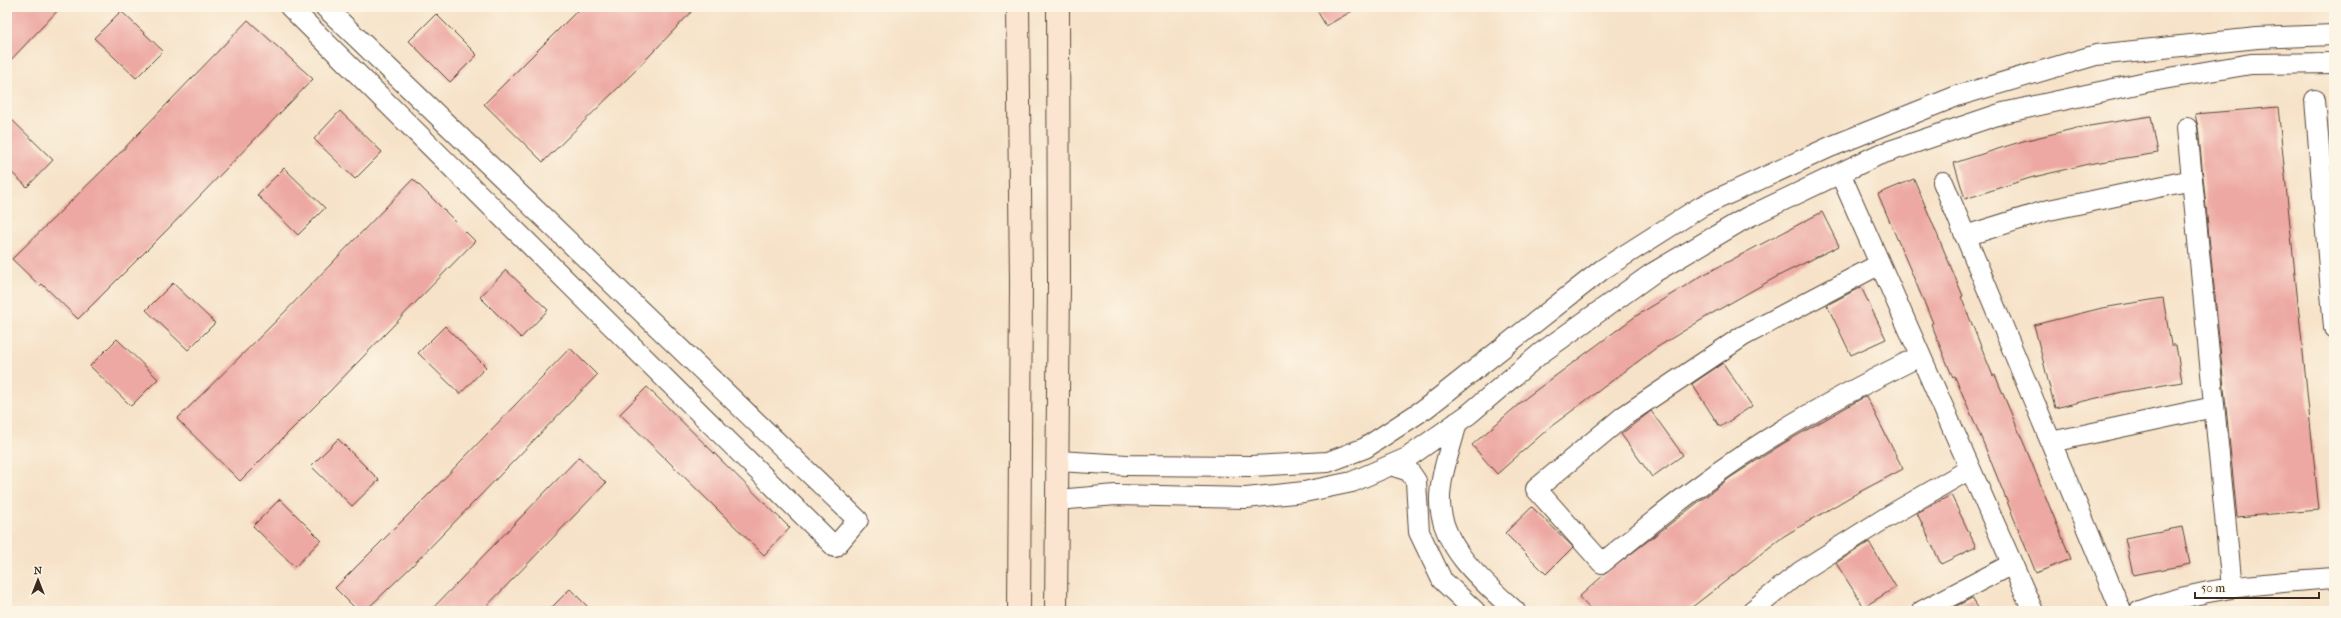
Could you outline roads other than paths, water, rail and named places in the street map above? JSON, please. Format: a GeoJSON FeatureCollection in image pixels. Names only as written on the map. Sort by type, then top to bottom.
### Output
{"type":"FeatureCollection","features":[{"type":"Feature","properties":{"kind":"main road"},"geometry":{"type":"LineString","coordinates":[[1018,7],[1021,282],[1019,611]]}},
{"type":"Feature","properties":{"kind":"main road"},"geometry":{"type":"LineString","coordinates":[[1056,611],[1058,461],[1058,7]]}},
{"type":"Feature","properties":{"kind":"street"},"geometry":{"type":"LineString","coordinates":[[290,7],[835,547],[858,520],[325,7]]}},
{"type":"Feature","properties":{"kind":"street"},"geometry":{"type":"LineString","coordinates":[[1058,461],[1127,465],[1251,466],[1328,462],[1365,448],[1426,408],[1603,269],[1702,206],[1830,147],[1957,96],[2096,55],[2257,38],[2334,35]]}},
{"type":"Feature","properties":{"kind":"street"},"geometry":{"type":"LineString","coordinates":[[1057,500],[1116,496],[1246,498],[1304,492],[1352,482],[1407,458],[1457,422],[1541,353],[1653,273],[1746,218],[1878,155],[2003,113],[2146,82],[2251,64],[2334,63]]}},
{"type":"Feature","properties":{"kind":"street"},"geometry":{"type":"LineString","coordinates":[[2315,100],[2327,167],[2334,328]]}},
{"type":"Feature","properties":{"kind":"street"},"geometry":{"type":"LineString","coordinates":[[2187,128],[2232,588]]}},
{"type":"Feature","properties":{"kind":"street"},"geometry":{"type":"LineString","coordinates":[[1840,173],[2033,611]]}},
{"type":"Feature","properties":{"kind":"street"},"geometry":{"type":"LineString","coordinates":[[1965,236],[2049,210],[2192,180]]}},
{"type":"Feature","properties":{"kind":"street"},"geometry":{"type":"LineString","coordinates":[[1943,182],[2121,611]]}},
{"type":"Feature","properties":{"kind":"street"},"geometry":{"type":"LineString","coordinates":[[1880,264],[1743,336],[1624,416],[1536,489],[1602,563],[1699,486],[1795,422],[1863,384],[1920,356]]}},
{"type":"Feature","properties":{"kind":"street"},"geometry":{"type":"LineString","coordinates":[[2051,442],[2214,406]]}},
{"type":"Feature","properties":{"kind":"street"},"geometry":{"type":"LineString","coordinates":[[1457,422],[1442,483],[1440,503],[1445,532],[1467,563],[1515,611]]}},
{"type":"Feature","properties":{"kind":"street"},"geometry":{"type":"LineString","coordinates":[[1391,465],[1409,471],[1416,481],[1419,532],[1442,580],[1475,611]]}},
{"type":"Feature","properties":{"kind":"street"},"geometry":{"type":"LineString","coordinates":[[1752,611],[1807,568],[1887,517],[1970,469]]}},
{"type":"Feature","properties":{"kind":"street"},"geometry":{"type":"LineString","coordinates":[[1922,611],[2012,564]]}},
{"type":"Feature","properties":{"kind":"street"},"geometry":{"type":"LineString","coordinates":[[2140,611],[2174,598],[2253,584],[2334,578]]}}]}
